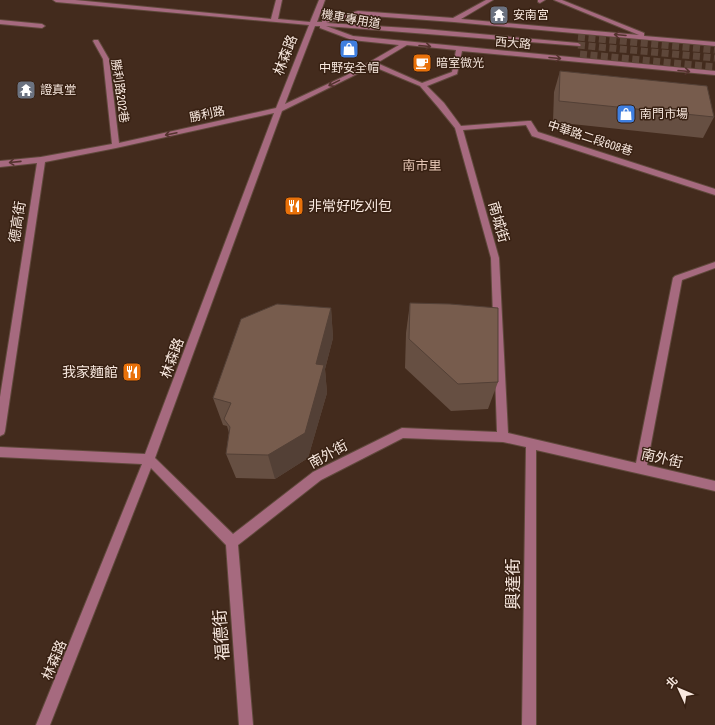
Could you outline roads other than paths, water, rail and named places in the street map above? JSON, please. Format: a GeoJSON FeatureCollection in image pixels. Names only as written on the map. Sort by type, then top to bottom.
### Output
{"type":"FeatureCollection","features":[{"type":"Feature","properties":{"kind":"street","name":"西大路"},"geometry":{"type":"LineString","coordinates":[[56,0],[274,21],[424,31],[578,45]]}},
{"type":"Feature","properties":{"kind":"street"},"geometry":{"type":"LineString","coordinates":[[274,21],[279,0]]}},
{"type":"Feature","properties":{"kind":"street","name":"林森路"},"geometry":{"type":"LineString","coordinates":[[43,725],[149,459],[279,110],[322,0]]}},
{"type":"Feature","properties":{"kind":"street"},"geometry":{"type":"LineString","coordinates":[[454,20],[490,0]]}},
{"type":"Feature","properties":{"kind":"street"},"geometry":{"type":"LineString","coordinates":[[557,0],[653,38]]}},
{"type":"Feature","properties":{"kind":"street","name":"西大路"},"geometry":{"type":"LineString","coordinates":[[312,23],[358,13],[454,20],[715,44]]}},
{"type":"Feature","properties":{"kind":"street","name":"機車專用道"},"geometry":{"type":"LineString","coordinates":[[312,23],[375,18],[578,37]]}},
{"type":"Feature","properties":{"kind":"street"},"geometry":{"type":"LineString","coordinates":[[0,22],[42,26]]}},
{"type":"Feature","properties":{"kind":"street","name":"西大路"},"geometry":{"type":"LineString","coordinates":[[312,23],[352,38],[715,74]]}},
{"type":"Feature","properties":{"kind":"street","name":"機車專用道"},"geometry":{"type":"LineString","coordinates":[[312,23],[368,34],[580,54]]}},
{"type":"Feature","properties":{"kind":"street","name":"勝利路202巷"},"geometry":{"type":"LineString","coordinates":[[96,41],[106,59],[116,146]]}},
{"type":"Feature","properties":{"kind":"street","name":"勝利路"},"geometry":{"type":"LineString","coordinates":[[0,164],[41,160],[116,146],[279,110],[405,44]]}},
{"type":"Feature","properties":{"kind":"street"},"geometry":{"type":"LineString","coordinates":[[422,84],[455,74],[459,49]]}},
{"type":"Feature","properties":{"kind":"street","name":"南城街"},"geometry":{"type":"LineString","coordinates":[[371,63],[422,84],[459,128],[495,258],[503,437]]}},
{"type":"Feature","properties":{"kind":"street","name":"中華路二段608巷"},"geometry":{"type":"LineString","coordinates":[[459,128],[528,123],[535,134],[715,192]]}},
{"type":"Feature","properties":{"kind":"street","name":"德高街"},"geometry":{"type":"LineString","coordinates":[[0,431],[41,160]]}},
{"type":"Feature","properties":{"kind":"street"},"geometry":{"type":"LineString","coordinates":[[641,468],[678,278],[715,265]]}},
{"type":"Feature","properties":{"kind":"street","name":"南外街"},"geometry":{"type":"LineString","coordinates":[[232,542],[317,476],[402,433],[503,437],[715,486]]}},
{"type":"Feature","properties":{"kind":"street","name":"興達街"},"geometry":{"type":"LineString","coordinates":[[529,725],[531,443]]}},
{"type":"Feature","properties":{"kind":"street"},"geometry":{"type":"LineString","coordinates":[[0,452],[149,459],[232,542]]}},
{"type":"Feature","properties":{"kind":"street","name":"福德街"},"geometry":{"type":"LineString","coordinates":[[232,542],[246,725]]}},
{"type":"Feature","properties":{"kind":"tunnel"},"geometry":{"type":"LineString","coordinates":[[578,37],[715,50]]}},
{"type":"Feature","properties":{"kind":"tunnel"},"geometry":{"type":"LineString","coordinates":[[578,45],[715,58]]}},
{"type":"Feature","properties":{"kind":"tunnel"},"geometry":{"type":"LineString","coordinates":[[580,54],[715,67]]}},
{"type":"Feature","properties":{"kind":"place","name":"安南宮"},"geometry":{"type":"Point","coordinates":[499,15]}},
{"type":"Feature","properties":{"kind":"place","name":"中野安全帽"},"geometry":{"type":"Point","coordinates":[349,49]}},
{"type":"Feature","properties":{"kind":"place","name":"暗室微光"},"geometry":{"type":"Point","coordinates":[422,63]}},
{"type":"Feature","properties":{"kind":"place","name":"證真堂"},"geometry":{"type":"Point","coordinates":[26,90]}},
{"type":"Feature","properties":{"kind":"place","name":"南門市場"},"geometry":{"type":"Point","coordinates":[626,114]}},
{"type":"Feature","properties":{"kind":"place","name":"非常好吃刈包"},"geometry":{"type":"Point","coordinates":[294,206]}},
{"type":"Feature","properties":{"kind":"place","name":"我家麵館"},"geometry":{"type":"Point","coordinates":[132,372]}},
{"type":"Feature","properties":{"kind":"district","name":"南市里"},"geometry":{"type":"Point","coordinates":[422,165]}}]}
